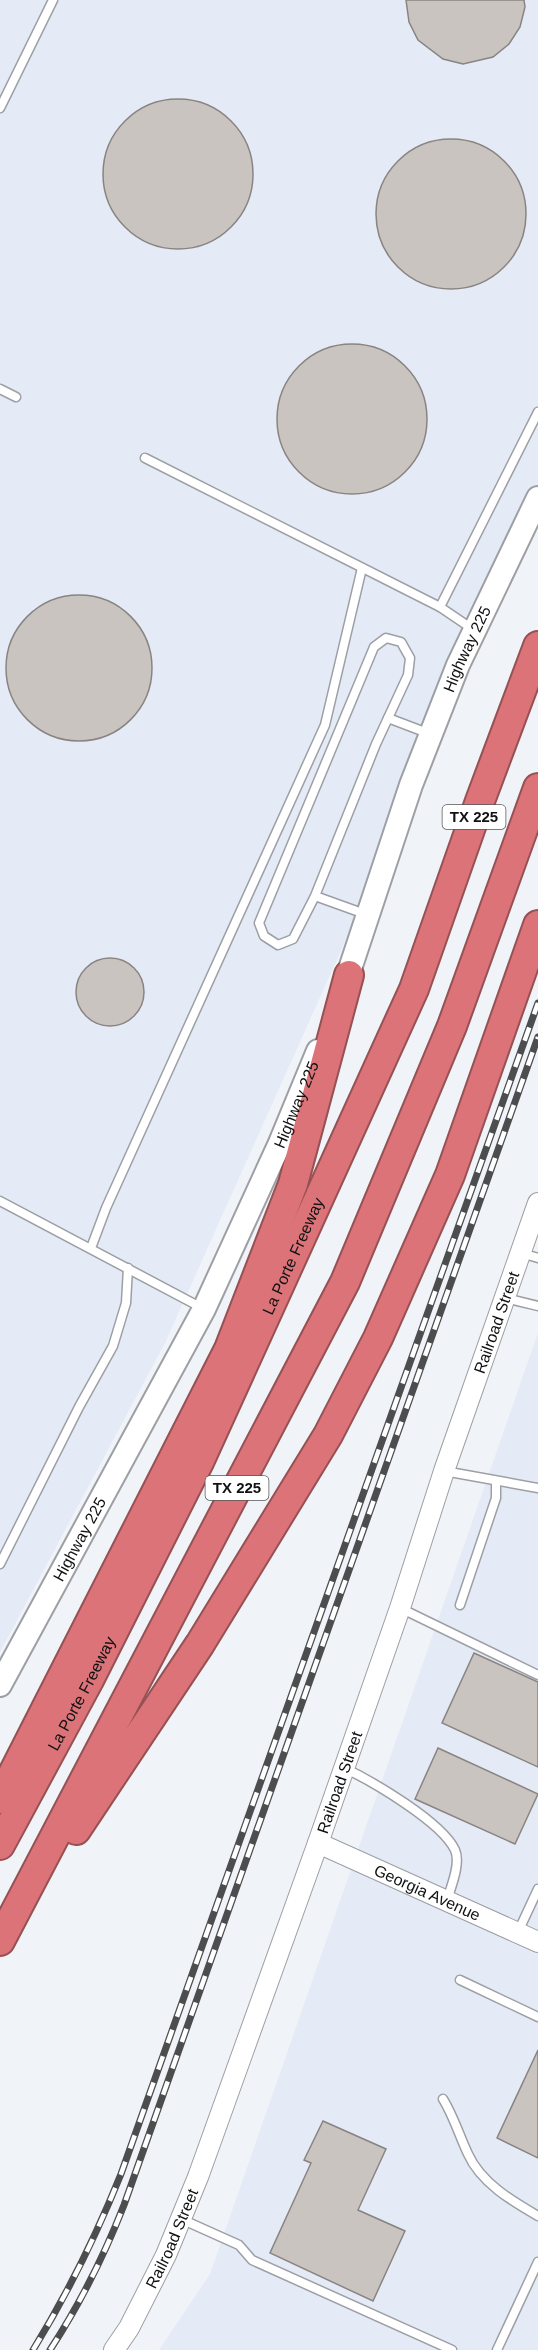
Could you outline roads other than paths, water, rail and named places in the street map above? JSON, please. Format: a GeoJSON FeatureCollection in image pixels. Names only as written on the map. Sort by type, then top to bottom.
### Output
{"type":"FeatureCollection","features":[{"type":"Feature","properties":{"kind":"highway","name":"La Porte Freeway"},"geometry":{"type":"LineString","coordinates":[[0,1845],[89,1680],[200,1460],[414,989],[480,801],[538,646]]}},
{"type":"Feature","properties":{"kind":"highway","name":"TX 225"},"geometry":{"type":"LineString","coordinates":[[0,1942],[345,1282],[452,1026],[538,788]]}},
{"type":"Feature","properties":{"kind":"highway"},"geometry":{"type":"LineString","coordinates":[[0,1942],[200,1644],[333,1425],[378,1338],[450,1175],[538,925]]}},
{"type":"Feature","properties":{"kind":"highway"},"geometry":{"type":"LineString","coordinates":[[0,1799],[229,1349],[292,1184],[350,975]]}},
{"type":"Feature","properties":{"kind":"main road","name":"Highway 225"},"geometry":{"type":"LineString","coordinates":[[0,1685],[204,1309],[280,1143],[350,975],[411,785],[431,734],[475,630],[538,498]]}},
{"type":"Feature","properties":{"kind":"street","name":"Railroad Street"},"geometry":{"type":"LineString","coordinates":[[114,2350],[129,2328],[181,2219],[318,1843],[505,1298],[530,1255],[538,1203]]}},
{"type":"Feature","properties":{"kind":"street","name":"Georgia Avenue"},"geometry":{"type":"LineString","coordinates":[[318,1843],[538,1941]]}},
{"type":"Feature","properties":{"kind":"lane"},"geometry":{"type":"LineString","coordinates":[[0,108],[53,0]]}},
{"type":"Feature","properties":{"kind":"lane"},"geometry":{"type":"LineString","coordinates":[[0,389],[16,397]]}},
{"type":"Feature","properties":{"kind":"lane"},"geometry":{"type":"LineString","coordinates":[[440,607],[538,412]]}},
{"type":"Feature","properties":{"kind":"lane"},"geometry":{"type":"LineString","coordinates":[[145,458],[440,607],[475,630]]}},
{"type":"Feature","properties":{"kind":"lane"},"geometry":{"type":"LineString","coordinates":[[91,1248],[106,1208],[325,725],[362,568]]}},
{"type":"Feature","properties":{"kind":"lane"},"geometry":{"type":"LineString","coordinates":[[386,638],[401,642],[410,658],[408,675],[315,896],[293,939],[278,945],[264,936],[259,923],[374,647],[386,638]]}},
{"type":"Feature","properties":{"kind":"lane"},"geometry":{"type":"LineString","coordinates":[[388,718],[431,734]]}},
{"type":"Feature","properties":{"kind":"lane"},"geometry":{"type":"LineString","coordinates":[[315,896],[369,915]]}},
{"type":"Feature","properties":{"kind":"lane"},"geometry":{"type":"LineString","coordinates":[[0,1202],[204,1309]]}},
{"type":"Feature","properties":{"kind":"lane"},"geometry":{"type":"LineString","coordinates":[[0,1564],[79,1407],[113,1346],[126,1303],[128,1268]]}},
{"type":"Feature","properties":{"kind":"lane"},"geometry":{"type":"LineString","coordinates":[[505,1298],[538,1306]]}},
{"type":"Feature","properties":{"kind":"lane"},"geometry":{"type":"LineString","coordinates":[[444,1471],[538,1488]]}},
{"type":"Feature","properties":{"kind":"lane"},"geometry":{"type":"LineString","coordinates":[[460,1605],[496,1497],[496,1481]]}},
{"type":"Feature","properties":{"kind":"lane"},"geometry":{"type":"LineString","coordinates":[[400,1608],[538,1676]]}},
{"type":"Feature","properties":{"kind":"lane"},"geometry":{"type":"LineString","coordinates":[[344,1768],[378,1785],[443,1834],[456,1852],[456,1866],[447,1901]]}},
{"type":"Feature","properties":{"kind":"lane"},"geometry":{"type":"LineString","coordinates":[[518,1932],[538,1889]]}},
{"type":"Feature","properties":{"kind":"lane"},"geometry":{"type":"LineString","coordinates":[[460,1980],[538,2017]]}},
{"type":"Feature","properties":{"kind":"lane"},"geometry":{"type":"LineString","coordinates":[[443,2099],[459,2126],[469,2156],[488,2182],[514,2203],[538,2216]]}},
{"type":"Feature","properties":{"kind":"lane"},"geometry":{"type":"LineString","coordinates":[[181,2219],[239,2246],[252,2260],[452,2350]]}},
{"type":"Feature","properties":{"kind":"lane"},"geometry":{"type":"LineString","coordinates":[[497,2350],[538,2262]]}},
{"type":"Feature","properties":{"kind":"railway"},"geometry":{"type":"LineString","coordinates":[[33,2350],[81,2264],[121,2174],[538,1003]]}},
{"type":"Feature","properties":{"kind":"railway"},"geometry":{"type":"LineString","coordinates":[[50,2350],[91,2279],[124,2205],[538,1037]]}}]}
